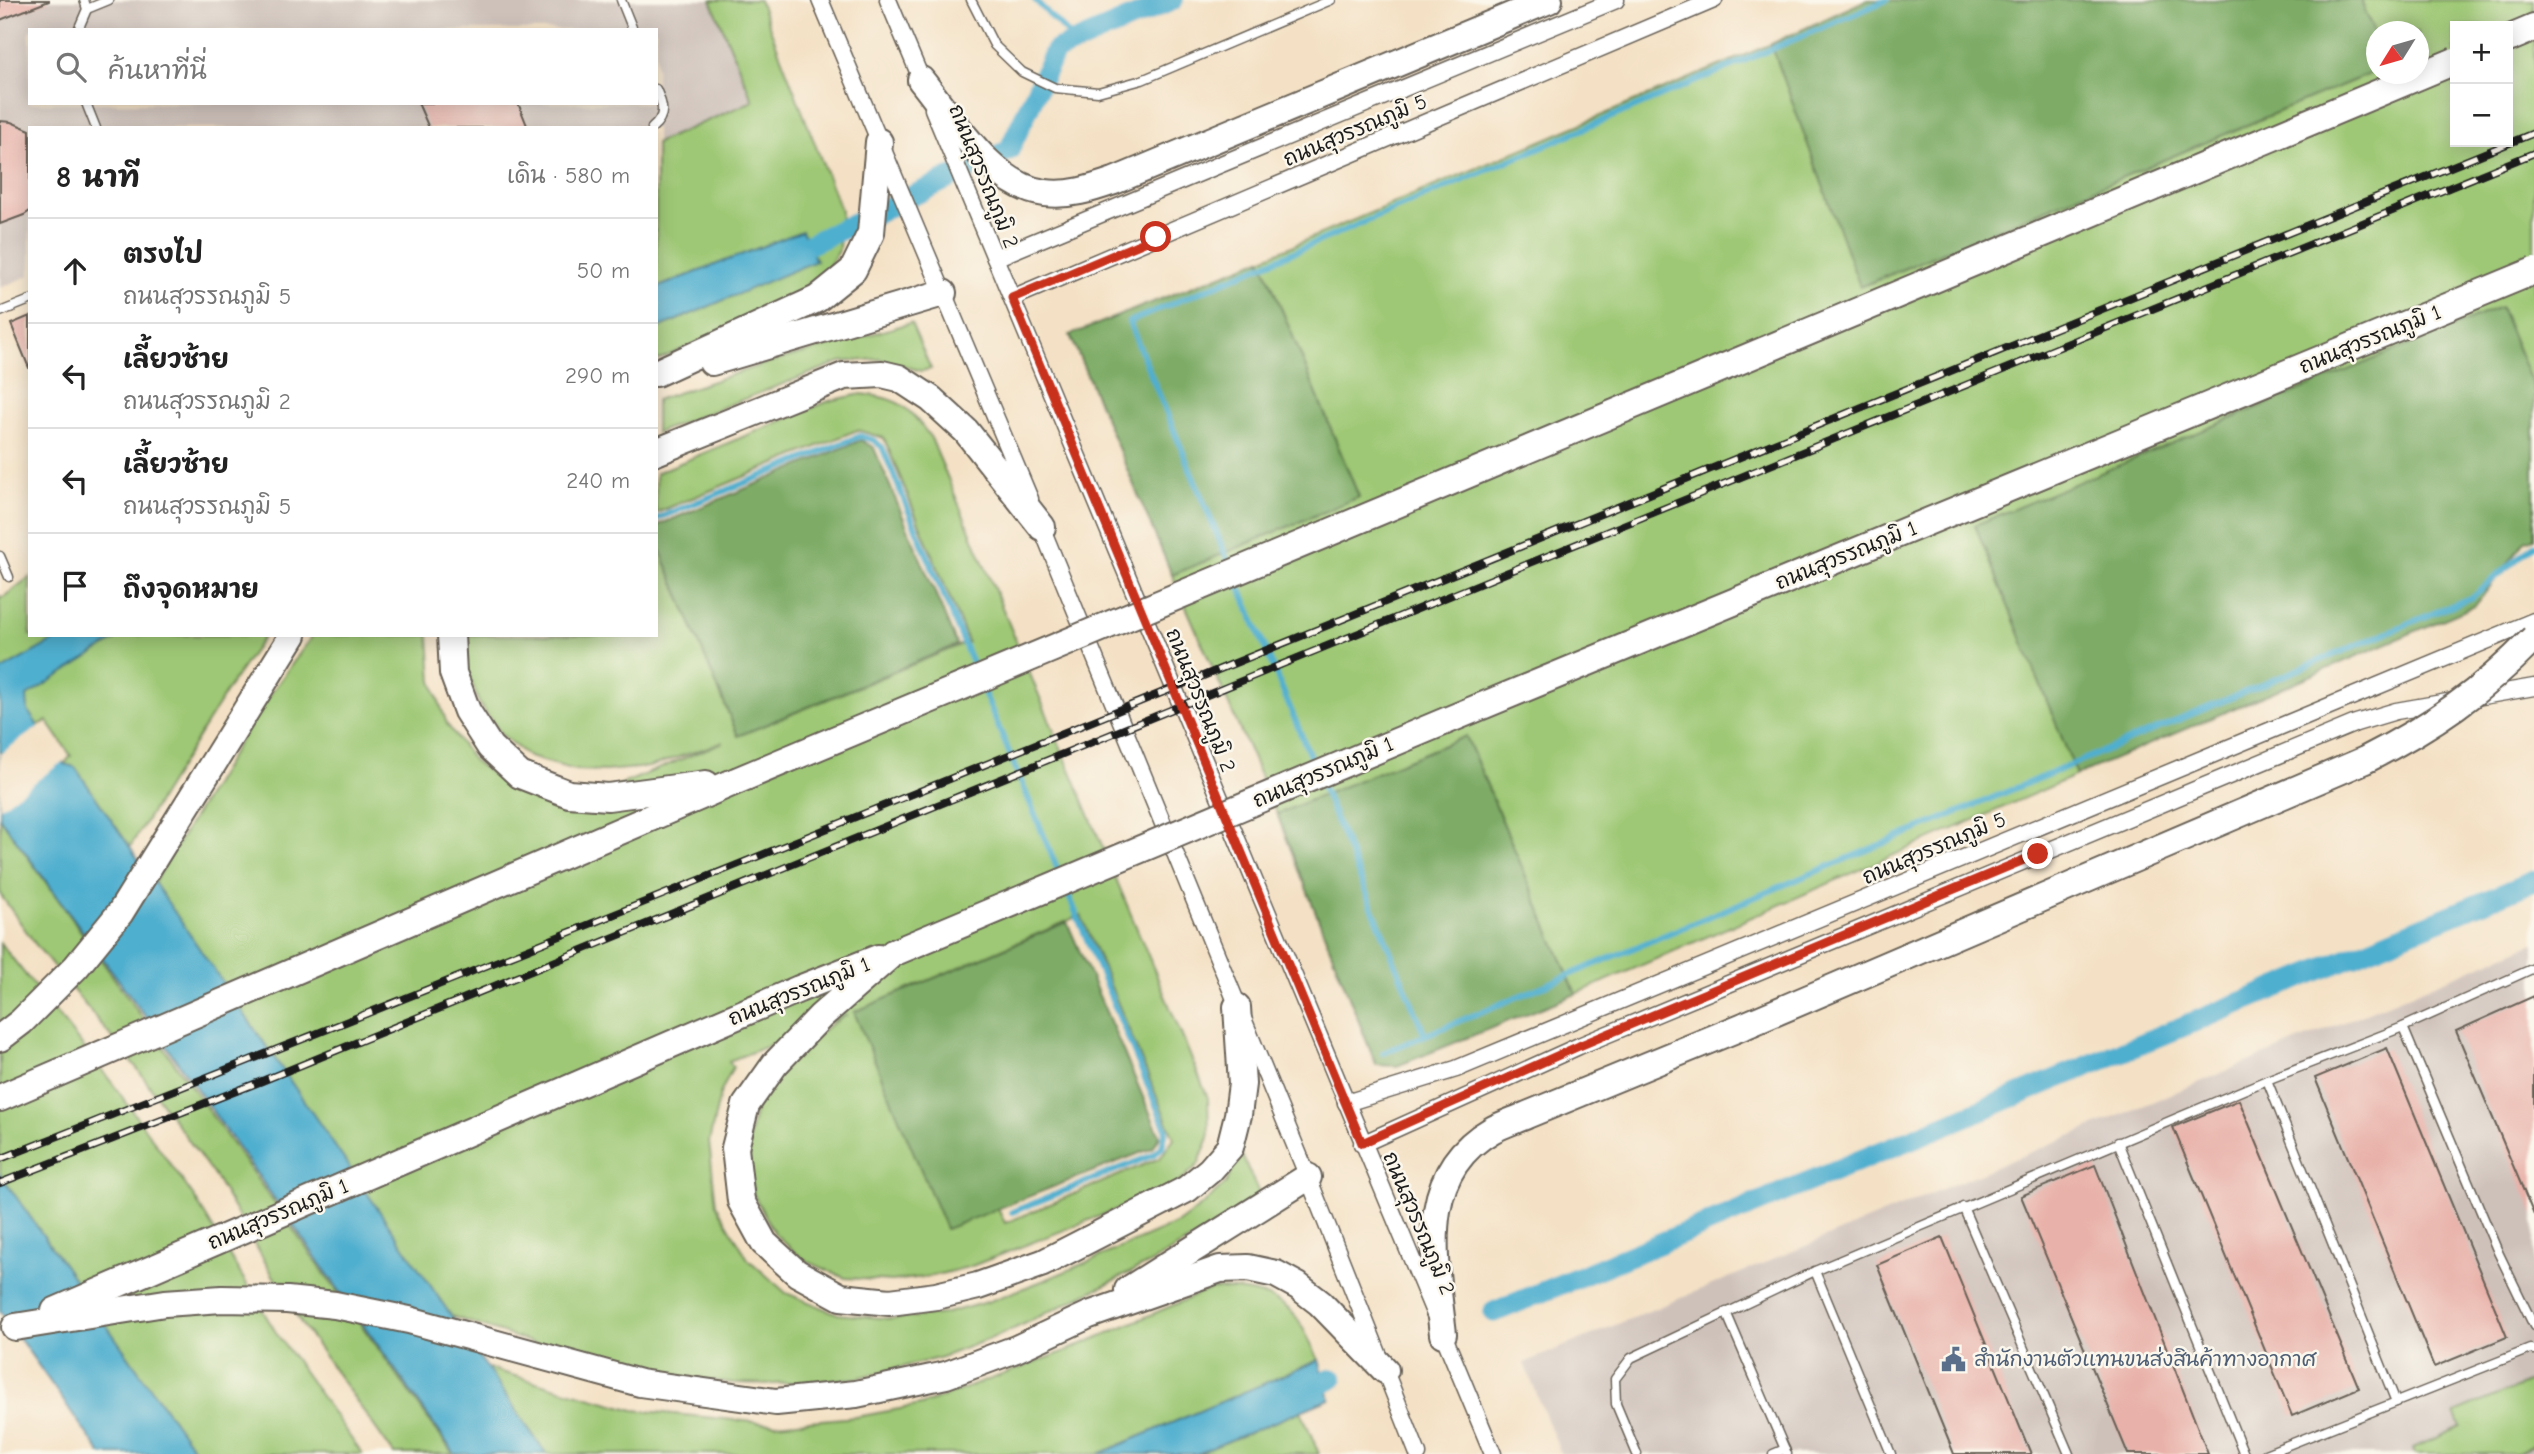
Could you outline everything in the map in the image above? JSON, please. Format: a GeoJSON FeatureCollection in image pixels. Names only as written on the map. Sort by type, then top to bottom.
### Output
{"type":"FeatureCollection","features":[{"type":"Feature","properties":{"kind":"highway"},"geometry":{"type":"LineString","coordinates":[[921,80],[988,162],[1005,177],[1023,187],[1044,193],[1065,194],[1086,191],[1114,181],[1549,0]]}},
{"type":"Feature","properties":{"kind":"highway"},"geometry":{"type":"LineString","coordinates":[[2513,37],[2534,28]]}},
{"type":"Feature","properties":{"kind":"highway"},"geometry":{"type":"LineString","coordinates":[[0,1098],[736,781],[2450,63]]}},
{"type":"Feature","properties":{"kind":"highway"},"geometry":{"type":"LineString","coordinates":[[658,372],[817,299],[853,270],[871,233],[879,142]]}},
{"type":"Feature","properties":{"kind":"highway","name":"ถนนสุวรรณภูมิ 1"},"geometry":{"type":"LineString","coordinates":[[8,1331],[799,989],[893,953],[2534,271]]}},
{"type":"Feature","properties":{"kind":"highway"},"geometry":{"type":"LineString","coordinates":[[658,378],[943,293]]}},
{"type":"Feature","properties":{"kind":"highway"},"geometry":{"type":"LineString","coordinates":[[658,451],[844,376],[881,374],[899,378],[931,399],[966,431],[1042,527]]}},
{"type":"Feature","properties":{"kind":"highway"},"geometry":{"type":"LineString","coordinates":[[451,637],[453,673],[467,711],[490,747],[520,775],[569,794],[608,797],[736,781]]}},
{"type":"Feature","properties":{"kind":"highway"},"geometry":{"type":"LineString","coordinates":[[1443,1334],[1434,1226],[1439,1195],[1453,1165],[1472,1144],[1492,1130],[1746,1025],[2365,760],[2415,734],[2452,710],[2490,680],[2534,638]]}},
{"type":"Feature","properties":{"kind":"highway"},"geometry":{"type":"LineString","coordinates":[[0,1038],[21,1022],[76,967],[120,913],[289,640]]}},
{"type":"Feature","properties":{"kind":"highway"},"geometry":{"type":"LineString","coordinates":[[893,953],[821,1016],[784,1054],[746,1105],[734,1149],[741,1201],[764,1243],[797,1273],[841,1297],[890,1302],[936,1296],[978,1286],[1043,1263],[1187,1189],[1210,1170],[1230,1147],[1242,1084],[1237,1007]]}},
{"type":"Feature","properties":{"kind":"highway"},"geometry":{"type":"LineString","coordinates":[[1089,1315],[1308,1177]]}},
{"type":"Feature","properties":{"kind":"highway"},"geometry":{"type":"LineString","coordinates":[[8,1331],[165,1303],[222,1299],[287,1300],[335,1305],[409,1320],[640,1383],[776,1402],[856,1395],[946,1375],[1016,1349],[1089,1315],[1220,1269],[1248,1268],[1276,1274],[1298,1286],[1320,1303],[1385,1370]]}},
{"type":"Feature","properties":{"kind":"street"},"geometry":{"type":"LineString","coordinates":[[820,0],[1042,527],[1308,1177],[1418,1454]]}},
{"type":"Feature","properties":{"kind":"street","name":"ถนนสุวรรณภูมิ 2"},"geometry":{"type":"LineString","coordinates":[[888,0],[1493,1454]]}},
{"type":"Feature","properties":{"kind":"street","name":"ถนนสุวรรณภูมิ 5"},"geometry":{"type":"LineString","coordinates":[[995,258],[1616,0]]}},
{"type":"Feature","properties":{"kind":"street","name":"ถนนสุวรรณภูมิ 5"},"geometry":{"type":"LineString","coordinates":[[1012,298],[1714,0]]}},
{"type":"Feature","properties":{"kind":"street","name":"ถนนสุวรรณภูมิ 5"},"geometry":{"type":"LineString","coordinates":[[1346,1103],[1456,1069],[2534,621]]}},
{"type":"Feature","properties":{"kind":"street"},"geometry":{"type":"LineString","coordinates":[[1362,1143],[1592,1040],[2356,723],[2396,711],[2534,687]]}},
{"type":"Feature","properties":{"kind":"lane"},"geometry":{"type":"LineString","coordinates":[[79,28],[85,5],[108,0]]}},
{"type":"Feature","properties":{"kind":"lane"},"geometry":{"type":"LineString","coordinates":[[621,0],[632,28]]}},
{"type":"Feature","properties":{"kind":"lane"},"geometry":{"type":"LineString","coordinates":[[971,0],[994,45],[1022,72],[1055,88],[1098,92],[1142,80],[1331,0]]}},
{"type":"Feature","properties":{"kind":"lane"},"geometry":{"type":"LineString","coordinates":[[654,126],[662,117],[664,107],[658,94]]}},
{"type":"Feature","properties":{"kind":"lane"},"geometry":{"type":"LineString","coordinates":[[87,105],[95,126]]}},
{"type":"Feature","properties":{"kind":"lane"},"geometry":{"type":"LineString","coordinates":[[0,312],[28,301]]}},
{"type":"Feature","properties":{"kind":"lane"},"geometry":{"type":"LineString","coordinates":[[0,556],[9,577]]}},
{"type":"Feature","properties":{"kind":"lane"},"geometry":{"type":"LineString","coordinates":[[1637,1454],[1616,1404],[1615,1379],[1631,1358],[1815,1271],[1963,1207],[2267,1080],[2403,1027],[2534,968]]}},
{"type":"Feature","properties":{"kind":"lane"},"geometry":{"type":"LineString","coordinates":[[2403,1027],[2498,1252],[2534,1326]]}},
{"type":"Feature","properties":{"kind":"lane"},"geometry":{"type":"LineString","coordinates":[[2267,1080],[2396,1402]]}},
{"type":"Feature","properties":{"kind":"lane"},"geometry":{"type":"LineString","coordinates":[[2118,1142],[2244,1454]]}},
{"type":"Feature","properties":{"kind":"lane"},"geometry":{"type":"LineString","coordinates":[[1963,1207],[2069,1454]]}},
{"type":"Feature","properties":{"kind":"lane"},"geometry":{"type":"LineString","coordinates":[[1815,1271],[1891,1454]]}},
{"type":"Feature","properties":{"kind":"lane"},"geometry":{"type":"LineString","coordinates":[[1726,1312],[1786,1451],[1773,1454]]}},
{"type":"Feature","properties":{"kind":"lane"},"geometry":{"type":"LineString","coordinates":[[2265,1454],[2530,1349],[2534,1350]]}},
{"type":"Feature","properties":{"kind":"shaded area"},"geometry":{"type":"Polygon","coordinates":[[[0,0],[711,0],[754,101],[658,142],[658,126],[28,126],[28,276],[0,288],[0,0]]]}},
{"type":"Feature","properties":{"kind":"shaded area"},"geometry":{"type":"Polygon","coordinates":[[[2534,943],[2534,1454],[1561,1454],[1524,1363],[2534,943]]]}},
{"type":"Feature","properties":{"kind":"green space"},"geometry":{"type":"Polygon","coordinates":[[[711,0],[759,0],[841,211],[839,249],[816,289],[658,360],[658,328],[816,260],[802,231],[658,287],[658,142],[753,101],[711,0]]]}},
{"type":"Feature","properties":{"kind":"green space"},"geometry":{"type":"Polygon","coordinates":[[[1866,0],[2361,0],[2369,21],[2366,21],[2366,75],[1860,287],[1771,44],[1866,0]]]}},
{"type":"Feature","properties":{"kind":"green space"},"geometry":{"type":"Polygon","coordinates":[[[2361,0],[2534,0],[2534,389],[2500,307],[1976,525],[2077,775],[1576,994],[1466,736],[1277,814],[1172,575],[1359,497],[1261,259],[1771,44],[1861,287],[2366,75],[2366,84],[2429,84],[2429,21],[2369,21],[2361,0]]]}},
{"type":"Feature","properties":{"kind":"green space"},"geometry":{"type":"Polygon","coordinates":[[[1261,259],[1359,497],[1172,575],[1070,335],[1261,259]]]}},
{"type":"Feature","properties":{"kind":"green space"},"geometry":{"type":"Polygon","coordinates":[[[2500,307],[2534,389],[2534,538],[2525,541],[2475,606],[2077,775],[1975,525],[2500,307]]]}},
{"type":"Feature","properties":{"kind":"green space"},"geometry":{"type":"Polygon","coordinates":[[[911,323],[931,369],[921,371],[880,359],[840,362],[658,432],[658,399],[764,364],[911,323]]]}},
{"type":"Feature","properties":{"kind":"green space"},"geometry":{"type":"Polygon","coordinates":[[[861,394],[894,401],[916,418],[931,438],[1208,1098],[1209,1138],[1198,1165],[1174,1187],[972,1266],[933,1276],[892,1281],[845,1278],[804,1260],[775,1234],[753,1194],[747,1147],[756,1108],[780,1068],[827,1027],[847,1015],[729,1061],[733,1067],[720,1094],[709,1142],[716,1204],[748,1259],[786,1293],[838,1314],[892,1319],[943,1314],[987,1302],[1050,1278],[1178,1223],[1226,1183],[1241,1153],[1262,1200],[1146,1265],[1005,1333],[939,1358],[857,1378],[775,1384],[734,1383],[642,1372],[560,1352],[451,1316],[154,883],[256,714],[312,637],[429,637],[432,681],[447,724],[474,761],[511,788],[567,807],[723,742],[649,767],[605,771],[575,770],[529,757],[502,735],[479,703],[467,669],[467,637],[658,637],[658,545],[738,736],[968,642],[884,438],[857,430],[658,512],[658,472],[829,401],[861,394]],[[1081,915],[855,1012],[998,1209],[1005,1223],[1160,1158],[1174,1138],[1081,915]]]}},
{"type":"Feature","properties":{"kind":"green space"},"geometry":{"type":"Polygon","coordinates":[[[861,440],[874,448],[957,645],[738,736],[658,545],[658,525],[861,440]]]}},
{"type":"Feature","properties":{"kind":"green space"},"geometry":{"type":"Polygon","coordinates":[[[28,578],[28,637],[60,637],[0,671],[0,596],[2,598],[28,578]]]}},
{"type":"Feature","properties":{"kind":"green space"},"geometry":{"type":"Polygon","coordinates":[[[120,637],[264,637],[229,687],[130,847],[75,767],[64,764],[71,756],[47,721],[37,726],[28,711],[26,696],[120,637]]]}},
{"type":"Feature","properties":{"kind":"green space"},"geometry":{"type":"Polygon","coordinates":[[[1466,736],[1576,994],[1397,1066],[1376,1065],[1277,814],[1466,736]]]}},
{"type":"Feature","properties":{"kind":"green space"},"geometry":{"type":"Polygon","coordinates":[[[0,818],[453,1454],[394,1454],[301,1323],[217,1180],[136,1067],[36,945],[0,894],[0,818]]]}},
{"type":"Feature","properties":{"kind":"green space"},"geometry":{"type":"Polygon","coordinates":[[[1067,922],[1160,1136],[1153,1148],[946,1229],[854,1012],[1067,922]]]}},
{"type":"Feature","properties":{"kind":"green space"},"geometry":{"type":"Polygon","coordinates":[[[0,943],[113,1084],[194,1197],[277,1334],[362,1454],[197,1454],[0,1174],[0,943]]]}},
{"type":"Feature","properties":{"kind":"green space"},"geometry":{"type":"Polygon","coordinates":[[[1211,1289],[1247,1291],[1281,1303],[1298,1320],[1319,1360],[1099,1454],[546,1454],[487,1368],[634,1410],[774,1424],[856,1417],[921,1405],[1066,1351],[1211,1289]]]}},
{"type":"Feature","properties":{"kind":"green space"},"geometry":{"type":"Polygon","coordinates":[[[2534,1380],[2534,1445],[2515,1454],[2415,1454],[2413,1448],[2461,1427],[2455,1413],[2534,1380]]]}},
{"type":"Feature","properties":{"kind":"green space"},"geometry":{"type":"Polygon","coordinates":[[[1301,1411],[1319,1454],[1197,1454],[1301,1411]]]}},
{"type":"Feature","properties":{"kind":"water"},"geometry":{"type":"Polygon","coordinates":[[[802,231],[816,261],[658,328],[658,287],[802,231]]]}},
{"type":"Feature","properties":{"kind":"water"},"geometry":{"type":"Polygon","coordinates":[[[60,637],[120,637],[27,696],[28,711],[64,764],[75,767],[546,1454],[455,1454],[150,1023],[0,818],[0,671],[60,637]]]}},
{"type":"Feature","properties":{"kind":"water"},"geometry":{"type":"Polygon","coordinates":[[[0,1174],[197,1454],[101,1454],[0,1311],[0,1174]]]}},
{"type":"Feature","properties":{"kind":"water"},"geometry":{"type":"Polygon","coordinates":[[[1319,1360],[1330,1399],[1197,1454],[1099,1454],[1319,1360]]]}},
{"type":"Feature","properties":{"kind":"pier"},"geometry":{"type":"Polygon","coordinates":[[[41,725],[65,760],[0,808],[0,754],[41,725]]]}},
{"type":"Feature","properties":{"kind":"building"},"geometry":{"type":"Polygon","coordinates":[[[0,0],[49,0],[49,1],[0,20],[0,0]]]}},
{"type":"Feature","properties":{"kind":"building"},"geometry":{"type":"Polygon","coordinates":[[[419,105],[519,105],[527,126],[428,126],[419,105]]]}},
{"type":"Feature","properties":{"kind":"building"},"geometry":{"type":"Polygon","coordinates":[[[0,121],[11,122],[28,129],[28,212],[0,224],[0,121]]]}},
{"type":"Feature","properties":{"kind":"building"},"geometry":{"type":"Polygon","coordinates":[[[28,317],[28,366],[11,324],[28,317]]]}},
{"type":"Feature","properties":{"kind":"building"},"geometry":{"type":"Polygon","coordinates":[[[2534,996],[2534,1215],[2456,1031],[2534,996]]]}},
{"type":"Feature","properties":{"kind":"building"},"geometry":{"type":"Polygon","coordinates":[[[2387,1048],[2507,1337],[2434,1367],[2315,1078],[2387,1048]]]}},
{"type":"Feature","properties":{"kind":"building","name":"สำนักงานตัวแทนขนส่งสินค้าทางอากาศ"},"geometry":{"type":"Polygon","coordinates":[[[2239,1100],[2359,1388],[2292,1416],[2173,1127],[2239,1100]]]}},
{"type":"Feature","properties":{"kind":"building","name":"สำนักงานตัวแทนขนส่งสินค้าทางอากาศ"},"geometry":{"type":"Polygon","coordinates":[[[2095,1165],[2208,1454],[2128,1454],[2021,1196],[2095,1165]]]}},
{"type":"Feature","properties":{"kind":"building","name":"สำนักงานตัวแทนขนส่งสินค้าทางอากาศ"},"geometry":{"type":"Polygon","coordinates":[[[1942,1237],[2031,1454],[1954,1454],[1877,1265],[1942,1237]]]}},
{"type":"Feature","properties":{"kind":"waterway"},"geometry":{"type":"LineString","coordinates":[[1035,0],[1076,42]]}},
{"type":"Feature","properties":{"kind":"waterway"},"geometry":{"type":"LineString","coordinates":[[783,257],[1009,150],[1055,51],[1173,0]]}},
{"type":"Feature","properties":{"kind":"waterway"},"geometry":{"type":"LineString","coordinates":[[1231,568],[1129,322],[1887,0]]}},
{"type":"Feature","properties":{"kind":"waterway"},"geometry":{"type":"LineString","coordinates":[[658,518],[860,436],[873,440],[882,447],[977,675]]}},
{"type":"Feature","properties":{"kind":"waterway"},"geometry":{"type":"LineString","coordinates":[[1383,1053],[2472,597],[2534,545]]}},
{"type":"Feature","properties":{"kind":"waterway"},"geometry":{"type":"LineString","coordinates":[[1236,578],[1315,768]]}},
{"type":"Feature","properties":{"kind":"waterway"},"geometry":{"type":"LineString","coordinates":[[981,685],[1060,875]]}},
{"type":"Feature","properties":{"kind":"waterway"},"geometry":{"type":"LineString","coordinates":[[1320,781],[1425,1035]]}},
{"type":"Feature","properties":{"kind":"waterway"},"geometry":{"type":"LineString","coordinates":[[1494,1312],[2534,881]]}},
{"type":"Feature","properties":{"kind":"waterway"},"geometry":{"type":"LineString","coordinates":[[1012,1212],[1153,1155],[1162,1147],[1166,1129],[1066,889]]}},
{"type":"Feature","properties":{"kind":"waterway"},"geometry":{"type":"LineString","coordinates":[[1298,1393],[1332,1379]]}},
{"type":"Feature","properties":{"kind":"railway"},"geometry":{"type":"LineString","coordinates":[[0,1159],[952,778],[2534,133]]}},
{"type":"Feature","properties":{"kind":"railway"},"geometry":{"type":"LineString","coordinates":[[0,1183],[262,1081],[2534,153]]}},
{"type":"Feature","properties":{"kind":"place","name":"สำนักงานตัวแทนขนส่งสินค้าทางอากาศ"},"geometry":{"type":"Point","coordinates":[1954,1359]}},
{"type":"Feature","properties":{"kind":"route"},"geometry":{"type":"LineString","coordinates":[[1156,237],[1012,298],[1362,1143],[1579,1046],[2038,854]]}}]}
